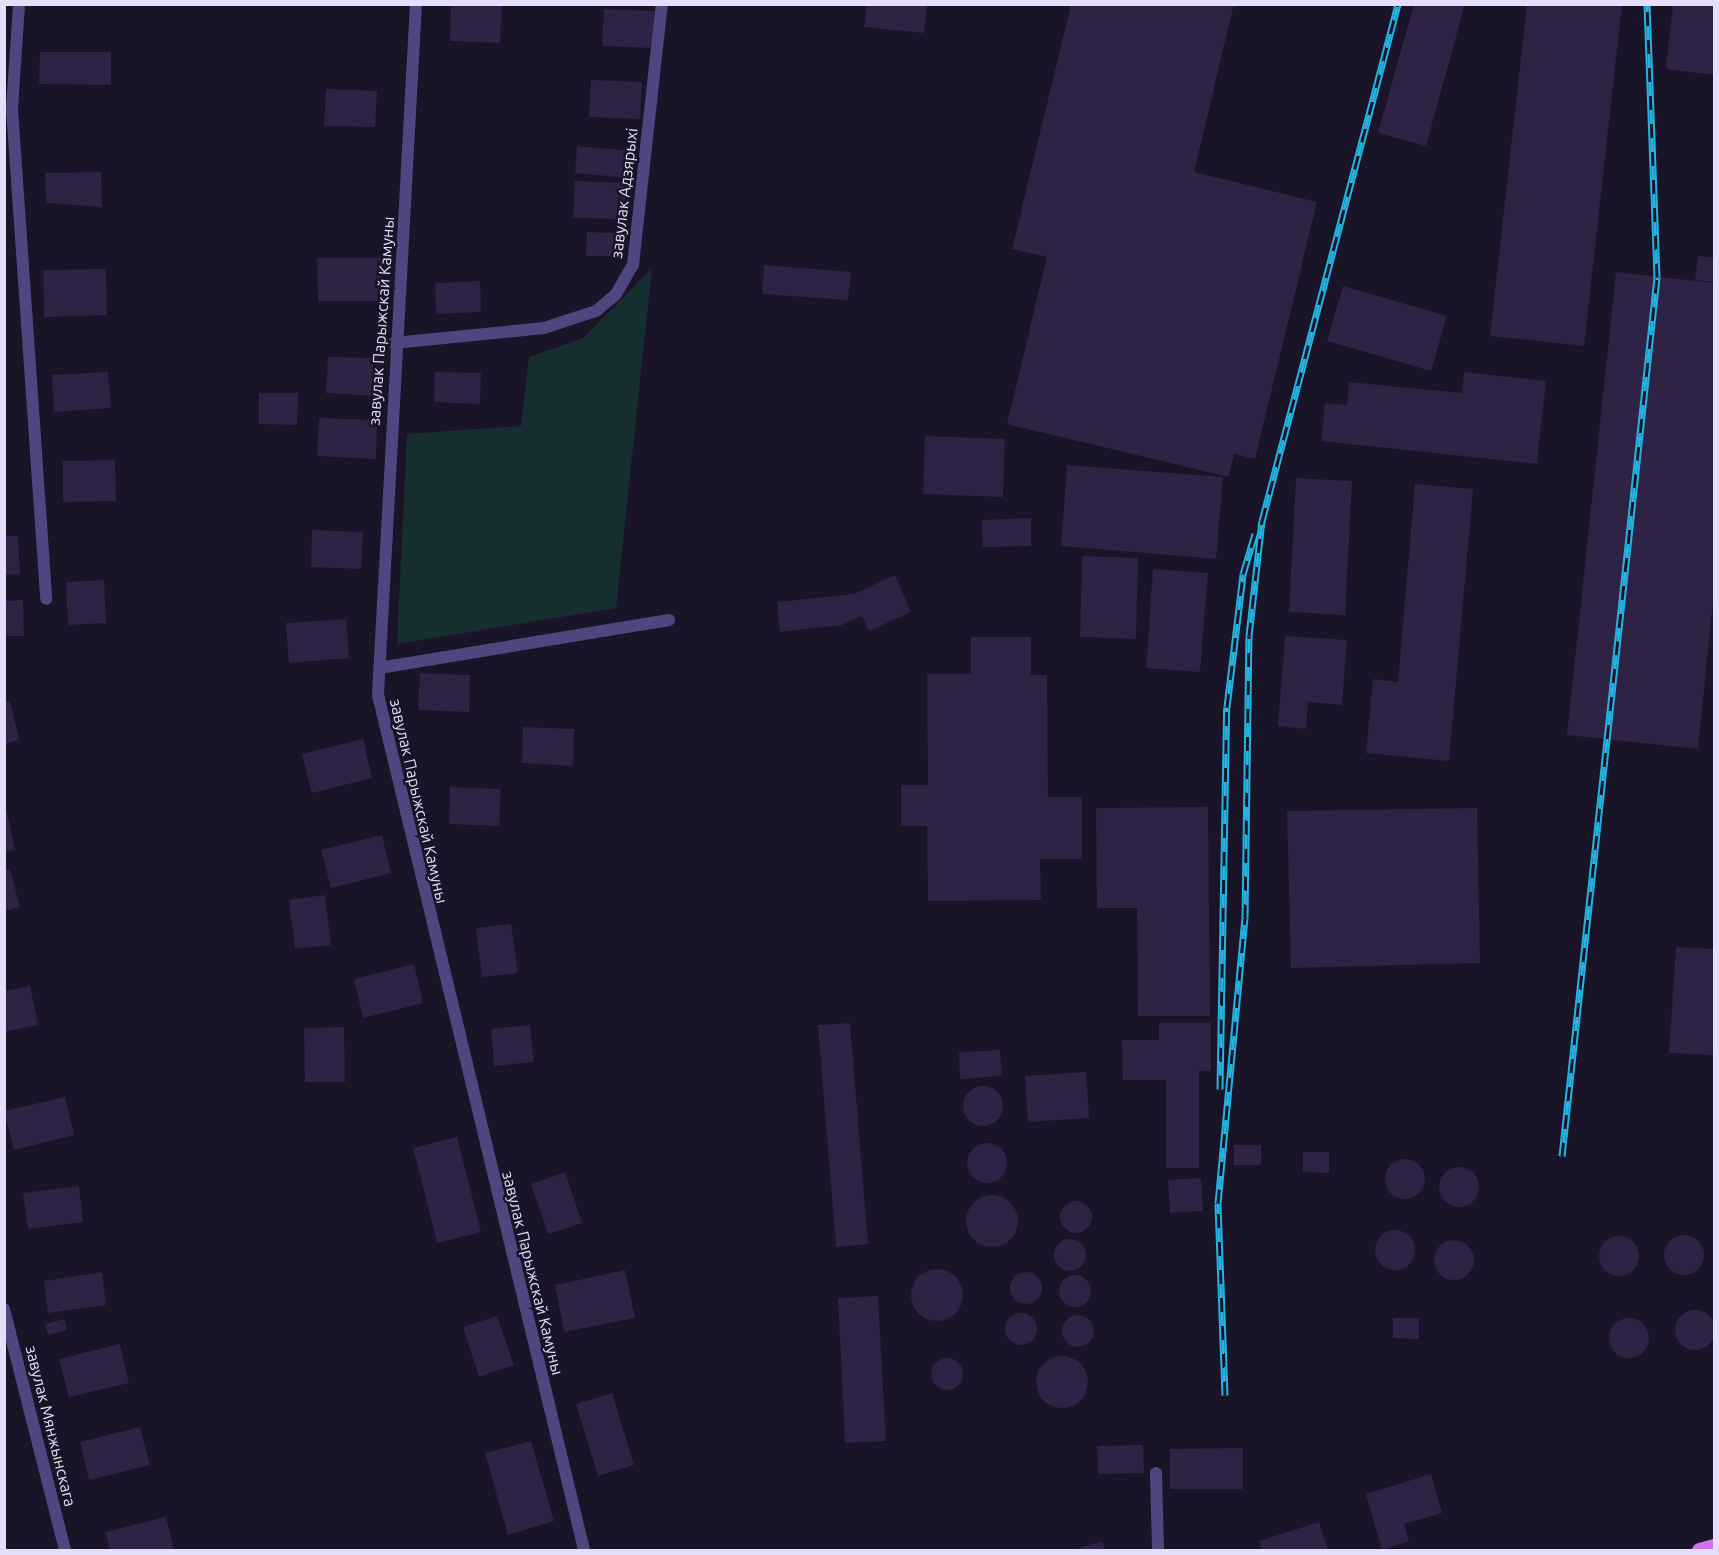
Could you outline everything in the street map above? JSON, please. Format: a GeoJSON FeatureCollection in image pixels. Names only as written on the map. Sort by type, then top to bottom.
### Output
{"type":"FeatureCollection","features":[{"type":"Feature","properties":{"kind":"main road"},"geometry":{"type":"LineString","coordinates":[[1699,1551],[1714,1546]]}},
{"type":"Feature","properties":{"kind":"street"},"geometry":{"type":"LineString","coordinates":[[19,4],[8,109],[46,599]]}},
{"type":"Feature","properties":{"kind":"street","name":"завулак Парыжскай Камуны"},"geometry":{"type":"LineString","coordinates":[[416,4],[394,342],[378,695],[403,812],[584,1551]]}},
{"type":"Feature","properties":{"kind":"street","name":"завулак Адзярыхі"},"geometry":{"type":"LineString","coordinates":[[394,342],[544,328],[596,311],[616,294],[633,265],[662,4]]}},
{"type":"Feature","properties":{"kind":"street"},"geometry":{"type":"LineString","coordinates":[[379,668],[669,620]]}},
{"type":"Feature","properties":{"kind":"street","name":"завулак Мянжынскага"},"geometry":{"type":"LineString","coordinates":[[4,1309],[65,1551]]}},
{"type":"Feature","properties":{"kind":"street"},"geometry":{"type":"LineString","coordinates":[[1156,1473],[1158,1551]]}},
{"type":"Feature","properties":{"kind":"green space"},"geometry":{"type":"Polygon","coordinates":[[[652,268],[616,608],[397,644],[407,434],[521,426],[529,357],[583,338],[652,268]]]}},
{"type":"Feature","properties":{"kind":"building"},"geometry":{"type":"Polygon","coordinates":[[[451,4],[502,6],[500,43],[450,41],[451,4]]]}},
{"type":"Feature","properties":{"kind":"building"},"geometry":{"type":"Polygon","coordinates":[[[867,4],[927,4],[924,33],[864,27],[867,4]]]}},
{"type":"Feature","properties":{"kind":"building"},"geometry":{"type":"Polygon","coordinates":[[[1071,4],[1234,4],[1194,172],[1317,202],[1255,459],[1234,454],[1229,477],[1007,424],[1047,257],[1012,249],[1071,4]]]}},
{"type":"Feature","properties":{"kind":"building"},"geometry":{"type":"Polygon","coordinates":[[[1414,4],[1465,4],[1426,146],[1378,133],[1414,4]]]}},
{"type":"Feature","properties":{"kind":"building"},"geometry":{"type":"Polygon","coordinates":[[[1527,4],[1622,4],[1584,346],[1490,336],[1527,4]]]}},
{"type":"Feature","properties":{"kind":"building"},"geometry":{"type":"Polygon","coordinates":[[[1673,5],[1714,5],[1714,75],[1666,69],[1673,5]]]}},
{"type":"Feature","properties":{"kind":"building"},"geometry":{"type":"Polygon","coordinates":[[[604,9],[655,11],[653,48],[602,46],[604,9]]]}},
{"type":"Feature","properties":{"kind":"building"},"geometry":{"type":"Polygon","coordinates":[[[40,52],[111,52],[111,85],[39,84],[40,52]]]}},
{"type":"Feature","properties":{"kind":"building"},"geometry":{"type":"Polygon","coordinates":[[[591,80],[642,82],[640,119],[589,117],[591,80]]]}},
{"type":"Feature","properties":{"kind":"building"},"geometry":{"type":"Polygon","coordinates":[[[326,89],[377,91],[375,127],[324,126],[326,89]]]}},
{"type":"Feature","properties":{"kind":"building"},"geometry":{"type":"Polygon","coordinates":[[[577,146],[631,151],[629,178],[575,173],[577,146]]]}},
{"type":"Feature","properties":{"kind":"building"},"geometry":{"type":"Polygon","coordinates":[[[101,172],[102,207],[46,203],[45,173],[101,172]]]}},
{"type":"Feature","properties":{"kind":"building"},"geometry":{"type":"Polygon","coordinates":[[[575,181],[625,183],[624,219],[573,218],[575,181]]]}},
{"type":"Feature","properties":{"kind":"building"},"geometry":{"type":"Polygon","coordinates":[[[587,232],[615,233],[615,256],[586,256],[587,232]]]}},
{"type":"Feature","properties":{"kind":"building"},"geometry":{"type":"Polygon","coordinates":[[[1698,256],[1714,258],[1714,282],[1695,280],[1698,256]]]}},
{"type":"Feature","properties":{"kind":"building"},"geometry":{"type":"Polygon","coordinates":[[[317,258],[382,258],[382,301],[318,301],[317,258]]]}},
{"type":"Feature","properties":{"kind":"building"},"geometry":{"type":"Polygon","coordinates":[[[764,265],[851,272],[848,300],[762,294],[764,265]]]}},
{"type":"Feature","properties":{"kind":"building"},"geometry":{"type":"Polygon","coordinates":[[[106,269],[107,315],[44,317],[43,270],[106,269]]]}},
{"type":"Feature","properties":{"kind":"building"},"geometry":{"type":"Polygon","coordinates":[[[1616,272],[1714,283],[1714,592],[1698,749],[1567,735],[1616,272]]]}},
{"type":"Feature","properties":{"kind":"building"},"geometry":{"type":"Polygon","coordinates":[[[480,281],[481,312],[436,314],[435,283],[480,281]]]}},
{"type":"Feature","properties":{"kind":"building"},"geometry":{"type":"Polygon","coordinates":[[[1343,286],[1447,316],[1431,371],[1327,341],[1343,286]]]}},
{"type":"Feature","properties":{"kind":"building"},"geometry":{"type":"Polygon","coordinates":[[[328,357],[379,358],[377,396],[326,393],[328,357]]]}},
{"type":"Feature","properties":{"kind":"building"},"geometry":{"type":"Polygon","coordinates":[[[108,372],[111,408],[54,412],[52,375],[108,372]]]}},
{"type":"Feature","properties":{"kind":"building"},"geometry":{"type":"Polygon","coordinates":[[[435,372],[481,373],[480,404],[434,402],[435,372]]]}},
{"type":"Feature","properties":{"kind":"building"},"geometry":{"type":"Polygon","coordinates":[[[1464,372],[1546,381],[1537,464],[1321,441],[1325,403],[1347,405],[1349,382],[1462,393],[1464,372]]]}},
{"type":"Feature","properties":{"kind":"building"},"geometry":{"type":"Polygon","coordinates":[[[259,393],[298,393],[297,425],[259,424],[259,393]]]}},
{"type":"Feature","properties":{"kind":"building"},"geometry":{"type":"Polygon","coordinates":[[[319,418],[377,420],[376,459],[317,456],[319,418]]]}},
{"type":"Feature","properties":{"kind":"building"},"geometry":{"type":"Polygon","coordinates":[[[925,436],[1005,439],[1003,497],[923,494],[925,436]]]}},
{"type":"Feature","properties":{"kind":"building"},"geometry":{"type":"Polygon","coordinates":[[[115,460],[116,501],[63,502],[63,461],[115,460]]]}},
{"type":"Feature","properties":{"kind":"building"},"geometry":{"type":"Polygon","coordinates":[[[1067,465],[1223,477],[1216,559],[1061,546],[1067,465]]]}},
{"type":"Feature","properties":{"kind":"building"},"geometry":{"type":"Polygon","coordinates":[[[1296,478],[1352,481],[1345,615],[1289,612],[1296,478]]]}},
{"type":"Feature","properties":{"kind":"building"},"geometry":{"type":"Polygon","coordinates":[[[1415,484],[1473,489],[1449,761],[1366,753],[1373,679],[1398,682],[1415,484]]]}},
{"type":"Feature","properties":{"kind":"building"},"geometry":{"type":"Polygon","coordinates":[[[1031,518],[1031,546],[983,547],[982,520],[1031,518]]]}},
{"type":"Feature","properties":{"kind":"building"},"geometry":{"type":"Polygon","coordinates":[[[312,530],[363,532],[361,569],[311,567],[312,530]]]}},
{"type":"Feature","properties":{"kind":"building"},"geometry":{"type":"Polygon","coordinates":[[[4,536],[18,536],[20,574],[4,575],[4,536]]]}},
{"type":"Feature","properties":{"kind":"building"},"geometry":{"type":"Polygon","coordinates":[[[1082,556],[1138,558],[1136,639],[1080,637],[1082,556]]]}},
{"type":"Feature","properties":{"kind":"building"},"geometry":{"type":"Polygon","coordinates":[[[1153,569],[1208,573],[1200,672],[1146,668],[1153,569]]]}},
{"type":"Feature","properties":{"kind":"building"},"geometry":{"type":"Polygon","coordinates":[[[895,575],[911,612],[869,631],[862,616],[842,625],[780,632],[777,602],[854,594],[895,575]]]}},
{"type":"Feature","properties":{"kind":"building"},"geometry":{"type":"Polygon","coordinates":[[[104,580],[106,623],[68,625],[66,582],[104,580]]]}},
{"type":"Feature","properties":{"kind":"building"},"geometry":{"type":"Polygon","coordinates":[[[23,600],[24,636],[4,636],[4,601],[23,600]]]}},
{"type":"Feature","properties":{"kind":"building"},"geometry":{"type":"Polygon","coordinates":[[[346,619],[349,658],[289,663],[286,623],[346,619]]]}},
{"type":"Feature","properties":{"kind":"building"},"geometry":{"type":"Polygon","coordinates":[[[1285,636],[1347,640],[1342,705],[1308,702],[1306,729],[1278,726],[1285,636]]]}},
{"type":"Feature","properties":{"kind":"building"},"geometry":{"type":"Polygon","coordinates":[[[971,637],[1031,637],[1031,675],[1047,675],[1048,797],[1082,797],[1082,859],[1040,859],[1041,900],[928,901],[927,826],[901,826],[901,785],[928,785],[927,674],[971,674],[971,637]]]}},
{"type":"Feature","properties":{"kind":"building"},"geometry":{"type":"Polygon","coordinates":[[[420,673],[470,675],[469,712],[418,710],[420,673]]]}},
{"type":"Feature","properties":{"kind":"building"},"geometry":{"type":"Polygon","coordinates":[[[10,701],[19,740],[4,744],[4,703],[10,701]]]}},
{"type":"Feature","properties":{"kind":"building"},"geometry":{"type":"Polygon","coordinates":[[[523,727],[574,729],[573,766],[522,763],[523,727]]]}},
{"type":"Feature","properties":{"kind":"building"},"geometry":{"type":"Polygon","coordinates":[[[363,739],[372,778],[312,793],[302,754],[363,739]]]}},
{"type":"Feature","properties":{"kind":"building"},"geometry":{"type":"Polygon","coordinates":[[[450,787],[501,789],[499,826],[449,824],[450,787]]]}},
{"type":"Feature","properties":{"kind":"building"},"geometry":{"type":"Polygon","coordinates":[[[4,797],[15,850],[4,852],[4,797]]]}},
{"type":"Feature","properties":{"kind":"building"},"geometry":{"type":"Polygon","coordinates":[[[1208,807],[1210,1016],[1138,1016],[1137,908],[1097,908],[1096,808],[1208,807]]]}},
{"type":"Feature","properties":{"kind":"building"},"geometry":{"type":"Polygon","coordinates":[[[1477,808],[1480,963],[1291,968],[1287,811],[1477,808]]]}},
{"type":"Feature","properties":{"kind":"building"},"geometry":{"type":"Polygon","coordinates":[[[382,835],[391,873],[331,888],[321,850],[382,835]]]}},
{"type":"Feature","properties":{"kind":"building"},"geometry":{"type":"Polygon","coordinates":[[[10,869],[20,907],[4,911],[4,870],[10,869]]]}},
{"type":"Feature","properties":{"kind":"building"},"geometry":{"type":"Polygon","coordinates":[[[325,895],[331,945],[295,949],[289,900],[325,895]]]}},
{"type":"Feature","properties":{"kind":"building"},"geometry":{"type":"Polygon","coordinates":[[[511,924],[518,973],[482,977],[476,928],[511,924]]]}},
{"type":"Feature","properties":{"kind":"building"},"geometry":{"type":"Polygon","coordinates":[[[1676,947],[1714,949],[1714,1055],[1669,1053],[1676,947]]]}},
{"type":"Feature","properties":{"kind":"building"},"geometry":{"type":"Polygon","coordinates":[[[414,964],[423,1003],[363,1018],[354,979],[414,964]]]}},
{"type":"Feature","properties":{"kind":"building"},"geometry":{"type":"Polygon","coordinates":[[[30,986],[38,1025],[4,1032],[4,991],[30,986]]]}},
{"type":"Feature","properties":{"kind":"building"},"geometry":{"type":"Polygon","coordinates":[[[850,1023],[868,1244],[836,1247],[818,1025],[850,1023]]]}},
{"type":"Feature","properties":{"kind":"building"},"geometry":{"type":"Polygon","coordinates":[[[1159,1023],[1211,1023],[1211,1071],[1199,1071],[1199,1168],[1166,1168],[1166,1080],[1123,1080],[1122,1040],[1159,1040],[1159,1023]]]}},
{"type":"Feature","properties":{"kind":"building"},"geometry":{"type":"Polygon","coordinates":[[[530,1025],[534,1062],[494,1066],[491,1029],[530,1025]]]}},
{"type":"Feature","properties":{"kind":"building"},"geometry":{"type":"Polygon","coordinates":[[[344,1027],[345,1082],[305,1082],[304,1028],[344,1027]]]}},
{"type":"Feature","properties":{"kind":"building"},"geometry":{"type":"Polygon","coordinates":[[[1000,1050],[1002,1076],[960,1079],[959,1052],[1000,1050]]]}},
{"type":"Feature","properties":{"kind":"building"},"geometry":{"type":"Polygon","coordinates":[[[1086,1072],[1089,1118],[1028,1122],[1025,1076],[1086,1072]]]}},
{"type":"Feature","properties":{"kind":"building"},"geometry":{"type":"Polygon","coordinates":[[[983,1086],[991,1087],[997,1092],[1002,1098],[1002,1114],[997,1120],[991,1125],[983,1126],[975,1125],[969,1120],[964,1114],[963,1106],[964,1098],[969,1092],[975,1087],[983,1086]]]}},
{"type":"Feature","properties":{"kind":"building"},"geometry":{"type":"Polygon","coordinates":[[[65,1097],[74,1135],[14,1150],[4,1111],[65,1097]]]}},
{"type":"Feature","properties":{"kind":"building"},"geometry":{"type":"Polygon","coordinates":[[[457,1137],[481,1232],[437,1243],[413,1148],[457,1137]]]}},
{"type":"Feature","properties":{"kind":"building"},"geometry":{"type":"Polygon","coordinates":[[[987,1143],[995,1144],[1001,1149],[1006,1155],[1006,1171],[1001,1177],[995,1182],[987,1183],[979,1182],[973,1177],[968,1171],[967,1163],[968,1155],[973,1149],[979,1144],[987,1143]]]}},
{"type":"Feature","properties":{"kind":"building"},"geometry":{"type":"Polygon","coordinates":[[[1234,1145],[1261,1145],[1261,1165],[1234,1165],[1234,1145]]]}},
{"type":"Feature","properties":{"kind":"building"},"geometry":{"type":"Polygon","coordinates":[[[1303,1152],[1329,1152],[1329,1173],[1303,1172],[1303,1152]]]}},
{"type":"Feature","properties":{"kind":"building"},"geometry":{"type":"Polygon","coordinates":[[[1405,1159],[1413,1160],[1419,1165],[1424,1171],[1424,1187],[1419,1193],[1413,1198],[1405,1199],[1397,1198],[1391,1193],[1386,1187],[1385,1179],[1386,1171],[1391,1165],[1397,1160],[1405,1159]]]}},
{"type":"Feature","properties":{"kind":"building"},"geometry":{"type":"Polygon","coordinates":[[[1459,1167],[1473,1173],[1479,1187],[1473,1201],[1459,1207],[1445,1201],[1439,1187],[1445,1173],[1459,1167]]]}},
{"type":"Feature","properties":{"kind":"building"},"geometry":{"type":"Polygon","coordinates":[[[565,1172],[582,1223],[548,1234],[531,1184],[565,1172]]]}},
{"type":"Feature","properties":{"kind":"building"},"geometry":{"type":"Polygon","coordinates":[[[1201,1178],[1203,1211],[1170,1213],[1168,1180],[1201,1178]]]}},
{"type":"Feature","properties":{"kind":"building"},"geometry":{"type":"Polygon","coordinates":[[[79,1186],[83,1222],[28,1229],[23,1193],[79,1186]]]}},
{"type":"Feature","properties":{"kind":"building"},"geometry":{"type":"Polygon","coordinates":[[[987,1195],[997,1195],[1011,1202],[1018,1221],[1011,1240],[997,1247],[987,1247],[977,1243],[970,1236],[966,1226],[966,1216],[970,1206],[977,1199],[987,1195]]]}},
{"type":"Feature","properties":{"kind":"building"},"geometry":{"type":"Polygon","coordinates":[[[1076,1201],[1088,1205],[1092,1217],[1088,1229],[1076,1233],[1064,1229],[1060,1217],[1064,1205],[1076,1201]]]}},
{"type":"Feature","properties":{"kind":"building"},"geometry":{"type":"Polygon","coordinates":[[[1395,1230],[1403,1231],[1409,1236],[1414,1242],[1414,1258],[1409,1264],[1403,1269],[1395,1270],[1387,1269],[1381,1264],[1376,1258],[1375,1250],[1376,1242],[1381,1236],[1387,1231],[1395,1230]]]}},
{"type":"Feature","properties":{"kind":"building"},"geometry":{"type":"Polygon","coordinates":[[[1684,1235],[1698,1241],[1704,1255],[1698,1269],[1684,1275],[1670,1269],[1664,1255],[1670,1241],[1684,1235]]]}},
{"type":"Feature","properties":{"kind":"building"},"geometry":{"type":"Polygon","coordinates":[[[1619,1236],[1633,1242],[1639,1256],[1633,1270],[1619,1276],[1605,1270],[1599,1256],[1605,1242],[1619,1236]]]}},
{"type":"Feature","properties":{"kind":"building"},"geometry":{"type":"Polygon","coordinates":[[[1070,1239],[1082,1243],[1086,1255],[1082,1267],[1070,1271],[1058,1267],[1054,1255],[1058,1243],[1070,1239]]]}},
{"type":"Feature","properties":{"kind":"building"},"geometry":{"type":"Polygon","coordinates":[[[1454,1240],[1462,1241],[1468,1246],[1473,1252],[1473,1268],[1468,1274],[1462,1279],[1454,1280],[1446,1279],[1440,1274],[1435,1268],[1434,1260],[1435,1252],[1440,1246],[1446,1241],[1454,1240]]]}},
{"type":"Feature","properties":{"kind":"building"},"geometry":{"type":"Polygon","coordinates":[[[932,1269],[942,1269],[956,1276],[963,1295],[956,1314],[942,1321],[932,1321],[922,1317],[915,1310],[911,1300],[911,1290],[915,1280],[922,1273],[932,1269]]]}},
{"type":"Feature","properties":{"kind":"building"},"geometry":{"type":"Polygon","coordinates":[[[625,1270],[635,1318],[564,1332],[555,1285],[625,1270]]]}},
{"type":"Feature","properties":{"kind":"building"},"geometry":{"type":"Polygon","coordinates":[[[102,1272],[106,1305],[48,1313],[44,1281],[102,1272]]]}},
{"type":"Feature","properties":{"kind":"building"},"geometry":{"type":"Polygon","coordinates":[[[1026,1272],[1038,1276],[1042,1288],[1038,1300],[1026,1304],[1014,1300],[1010,1288],[1014,1276],[1026,1272]]]}},
{"type":"Feature","properties":{"kind":"building"},"geometry":{"type":"Polygon","coordinates":[[[1075,1275],[1087,1279],[1091,1291],[1087,1303],[1075,1307],[1063,1303],[1059,1291],[1063,1279],[1075,1275]]]}},
{"type":"Feature","properties":{"kind":"building"},"geometry":{"type":"Polygon","coordinates":[[[878,1296],[886,1441],[845,1443],[838,1298],[878,1296]]]}},
{"type":"Feature","properties":{"kind":"building"},"geometry":{"type":"Polygon","coordinates":[[[1695,1310],[1709,1316],[1715,1330],[1709,1344],[1695,1350],[1681,1344],[1675,1330],[1681,1316],[1695,1310]]]}},
{"type":"Feature","properties":{"kind":"building"},"geometry":{"type":"Polygon","coordinates":[[[1021,1313],[1033,1317],[1037,1329],[1033,1341],[1021,1345],[1009,1341],[1005,1329],[1009,1317],[1021,1313]]]}},
{"type":"Feature","properties":{"kind":"building"},"geometry":{"type":"Polygon","coordinates":[[[1078,1315],[1090,1319],[1094,1331],[1090,1343],[1078,1347],[1066,1343],[1062,1331],[1066,1319],[1078,1315]]]}},
{"type":"Feature","properties":{"kind":"building"},"geometry":{"type":"Polygon","coordinates":[[[497,1316],[514,1365],[479,1377],[463,1327],[497,1316]]]}},
{"type":"Feature","properties":{"kind":"building"},"geometry":{"type":"Polygon","coordinates":[[[1393,1318],[1419,1318],[1419,1339],[1393,1338],[1393,1318]]]}},
{"type":"Feature","properties":{"kind":"building"},"geometry":{"type":"Polygon","coordinates":[[[1629,1318],[1643,1324],[1649,1338],[1643,1352],[1629,1358],[1615,1352],[1609,1338],[1615,1324],[1629,1318]]]}},
{"type":"Feature","properties":{"kind":"building"},"geometry":{"type":"Polygon","coordinates":[[[64,1319],[67,1330],[48,1335],[45,1324],[64,1319]]]}},
{"type":"Feature","properties":{"kind":"building"},"geometry":{"type":"Polygon","coordinates":[[[120,1344],[129,1383],[69,1397],[59,1359],[120,1344]]]}},
{"type":"Feature","properties":{"kind":"building"},"geometry":{"type":"Polygon","coordinates":[[[1057,1356],[1067,1356],[1081,1363],[1088,1382],[1081,1401],[1067,1408],[1057,1408],[1047,1404],[1040,1397],[1036,1387],[1036,1377],[1040,1367],[1047,1360],[1057,1356]]]}},
{"type":"Feature","properties":{"kind":"building"},"geometry":{"type":"Polygon","coordinates":[[[947,1358],[959,1362],[963,1374],[959,1386],[947,1390],[935,1386],[931,1374],[935,1362],[947,1358]]]}},
{"type":"Feature","properties":{"kind":"building"},"geometry":{"type":"Polygon","coordinates":[[[612,1393],[634,1465],[598,1476],[576,1404],[612,1393]]]}},
{"type":"Feature","properties":{"kind":"building"},"geometry":{"type":"Polygon","coordinates":[[[140,1427],[150,1465],[89,1480],[80,1442],[140,1427]]]}},
{"type":"Feature","properties":{"kind":"building"},"geometry":{"type":"Polygon","coordinates":[[[531,1441],[554,1521],[508,1535],[485,1453],[531,1441]]]}},
{"type":"Feature","properties":{"kind":"building"},"geometry":{"type":"Polygon","coordinates":[[[1143,1445],[1144,1473],[1098,1474],[1097,1446],[1143,1445]]]}},
{"type":"Feature","properties":{"kind":"building"},"geometry":{"type":"Polygon","coordinates":[[[1243,1448],[1243,1489],[1170,1489],[1170,1449],[1243,1448]]]}},
{"type":"Feature","properties":{"kind":"building"},"geometry":{"type":"Polygon","coordinates":[[[1431,1474],[1442,1513],[1404,1524],[1409,1541],[1382,1550],[1366,1494],[1431,1474]]]}},
{"type":"Feature","properties":{"kind":"building"},"geometry":{"type":"Polygon","coordinates":[[[166,1517],[174,1550],[110,1550],[105,1532],[166,1517]]]}},
{"type":"Feature","properties":{"kind":"building"},"geometry":{"type":"Polygon","coordinates":[[[1319,1522],[1328,1550],[1262,1550],[1259,1541],[1319,1522]]]}},
{"type":"Feature","properties":{"kind":"building"},"geometry":{"type":"Polygon","coordinates":[[[1102,1541],[1105,1550],[1074,1550],[1102,1541]]]}},
{"type":"Feature","properties":{"kind":"railway"},"geometry":{"type":"LineString","coordinates":[[1225,1395],[1218,1203],[1245,918],[1249,636],[1262,521],[1398,4]]}},
{"type":"Feature","properties":{"kind":"railway"},"geometry":{"type":"LineString","coordinates":[[1562,1156],[1657,277],[1647,4]]}},
{"type":"Feature","properties":{"kind":"railway"},"geometry":{"type":"LineString","coordinates":[[1220,1089],[1227,707],[1243,574],[1255,534]]}}]}
